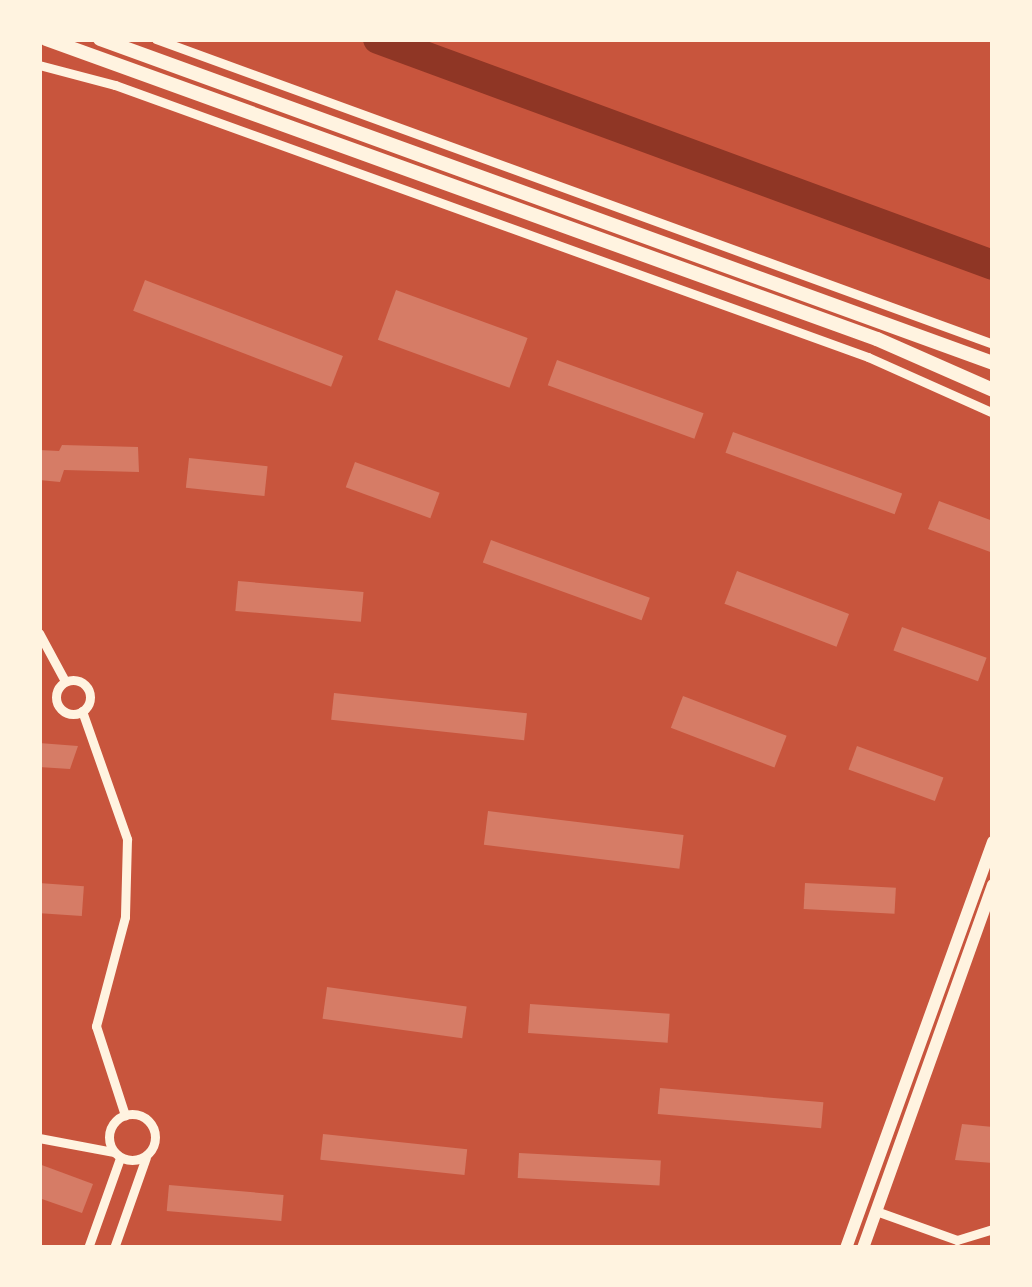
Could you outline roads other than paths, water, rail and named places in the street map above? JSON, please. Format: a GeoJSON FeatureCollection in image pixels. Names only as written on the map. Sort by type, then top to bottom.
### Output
{"type":"FeatureCollection","features":[{"type":"Feature","properties":{"kind":"main road"},"geometry":{"type":"LineString","coordinates":[[46,39],[877,339],[993,390]]}},
{"type":"Feature","properties":{"kind":"main road"},"geometry":{"type":"LineString","coordinates":[[100,39],[993,363]]}},
{"type":"Feature","properties":{"kind":"street"},"geometry":{"type":"LineString","coordinates":[[156,39],[993,344]]}},
{"type":"Feature","properties":{"kind":"street"},"geometry":{"type":"LineString","coordinates":[[39,65],[116,85],[846,349],[993,413]]}},
{"type":"Feature","properties":{"kind":"street"},"geometry":{"type":"LineString","coordinates":[[39,633],[65,681],[88,690],[82,711],[127,839],[125,917],[96,1026],[125,1115]]}},
{"type":"Feature","properties":{"kind":"street"},"geometry":{"type":"LineString","coordinates":[[65,681],[58,705],[82,711]]}},
{"type":"Feature","properties":{"kind":"street"},"geometry":{"type":"LineString","coordinates":[[846,1248],[993,842]]}},
{"type":"Feature","properties":{"kind":"street"},"geometry":{"type":"LineString","coordinates":[[863,1248],[993,885]]}},
{"type":"Feature","properties":{"kind":"street"},"geometry":{"type":"LineString","coordinates":[[88,1248],[116,1155],[108,1136],[125,1115]]}},
{"type":"Feature","properties":{"kind":"street"},"geometry":{"type":"LineString","coordinates":[[114,1248],[146,1156],[156,1141],[152,1124],[125,1115]]}},
{"type":"Feature","properties":{"kind":"street"},"geometry":{"type":"LineString","coordinates":[[39,1138],[116,1155],[146,1156]]}},
{"type":"Feature","properties":{"kind":"street"},"geometry":{"type":"LineString","coordinates":[[876,1211],[957,1240],[993,1229]]}},
{"type":"Feature","properties":{"kind":"waterway"},"geometry":{"type":"LineString","coordinates":[[378,39],[993,265]]}}]}
